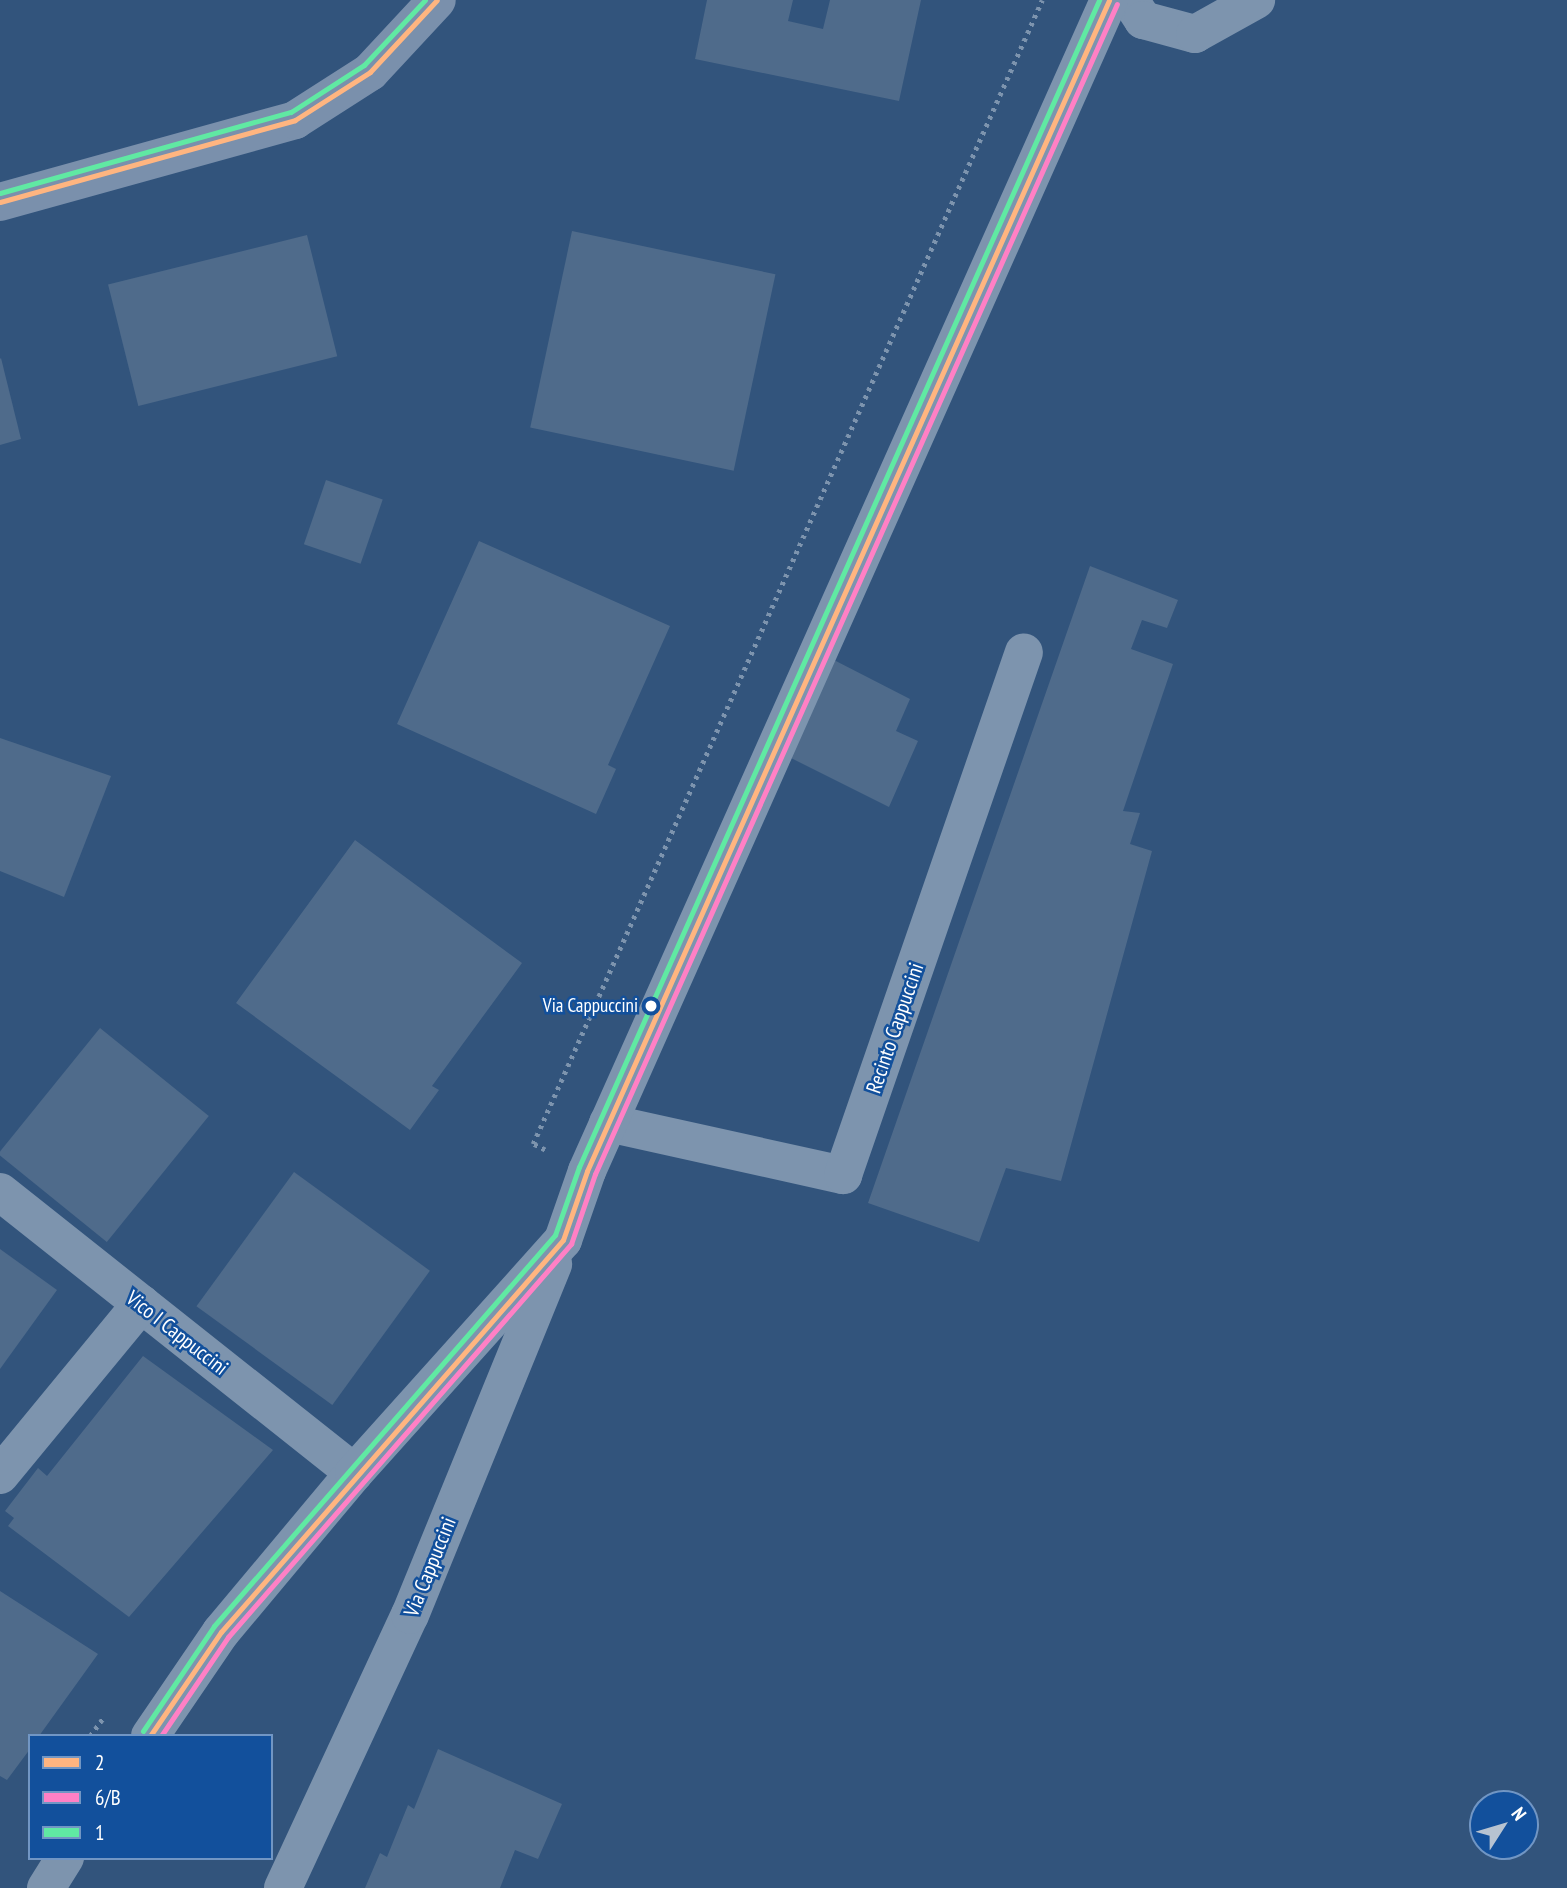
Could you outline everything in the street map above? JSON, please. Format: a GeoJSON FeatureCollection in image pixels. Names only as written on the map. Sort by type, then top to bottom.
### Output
{"type":"FeatureCollection","features":[{"type":"Feature","properties":{"kind":"main road"},"geometry":{"type":"LineString","coordinates":[[0,202],[295,120],[370,72],[436,0]]}},
{"type":"Feature","properties":{"kind":"street","name":"Via Cappuccini"},"geometry":{"type":"LineString","coordinates":[[283,1888],[410,1615],[564,1240],[608,1123],[1109,0]]}},
{"type":"Feature","properties":{"kind":"street"},"geometry":{"type":"LineString","coordinates":[[1130,0],[1143,20],[1195,34],[1256,0]]}},
{"type":"Feature","properties":{"kind":"street","name":"Recinto Cappuccini"},"geometry":{"type":"LineString","coordinates":[[608,1123],[843,1175],[1024,652]]}},
{"type":"Feature","properties":{"kind":"street","name":"Vico I Cappuccini"},"geometry":{"type":"LineString","coordinates":[[0,1192],[354,1473]]}},
{"type":"Feature","properties":{"kind":"street","name":"Via Cappuccini"},"geometry":{"type":"LineString","coordinates":[[150,1734],[221,1632],[354,1473],[564,1240]]}},
{"type":"Feature","properties":{"kind":"street"},"geometry":{"type":"LineString","coordinates":[[0,1475],[141,1304]]}},
{"type":"Feature","properties":{"kind":"street"},"geometry":{"type":"LineString","coordinates":[[46,1888],[64,1860]]}},
{"type":"Feature","properties":{"kind":"path"},"geometry":{"type":"LineString","coordinates":[[533,1144],[1042,0]]}},
{"type":"Feature","properties":{"kind":"building"},"geometry":{"type":"Polygon","coordinates":[[[707,0],[793,0],[788,21],[823,29],[830,0],[921,0],[899,101],[695,59],[707,0]]]}},
{"type":"Feature","properties":{"kind":"building"},"geometry":{"type":"Polygon","coordinates":[[[572,231],[775,274],[734,471],[530,428],[572,231]]]}},
{"type":"Feature","properties":{"kind":"building"},"geometry":{"type":"Polygon","coordinates":[[[307,235],[337,356],[138,406],[108,285],[307,235]]]}},
{"type":"Feature","properties":{"kind":"building"},"geometry":{"type":"Polygon","coordinates":[[[0,359],[21,439],[0,445],[0,359]]]}},
{"type":"Feature","properties":{"kind":"building"},"geometry":{"type":"Polygon","coordinates":[[[326,480],[383,500],[361,564],[304,544],[326,480]]]}},
{"type":"Feature","properties":{"kind":"building"},"geometry":{"type":"Polygon","coordinates":[[[479,541],[670,626],[608,765],[616,769],[596,814],[397,724],[479,541]]]}},
{"type":"Feature","properties":{"kind":"building"},"geometry":{"type":"Polygon","coordinates":[[[1090,566],[1178,600],[1167,628],[1142,620],[1131,649],[1173,664],[1123,811],[1140,813],[1130,844],[1152,851],[1061,1181],[1006,1168],[979,1242],[868,1203],[1090,566]]]}},
{"type":"Feature","properties":{"kind":"building"},"geometry":{"type":"Polygon","coordinates":[[[832,659],[910,699],[896,731],[918,741],[889,807],[787,756],[832,659]]]}},
{"type":"Feature","properties":{"kind":"building"},"geometry":{"type":"Polygon","coordinates":[[[0,738],[111,776],[64,897],[0,871],[0,738]]]}},
{"type":"Feature","properties":{"kind":"building"},"geometry":{"type":"Polygon","coordinates":[[[355,840],[522,963],[432,1086],[439,1090],[410,1130],[236,1003],[355,840]]]}},
{"type":"Feature","properties":{"kind":"building"},"geometry":{"type":"Polygon","coordinates":[[[100,1028],[209,1116],[107,1242],[0,1155],[0,1151],[100,1028]]]}},
{"type":"Feature","properties":{"kind":"building"},"geometry":{"type":"Polygon","coordinates":[[[294,1172],[430,1271],[332,1405],[196,1306],[294,1172]]]}},
{"type":"Feature","properties":{"kind":"building"},"geometry":{"type":"Polygon","coordinates":[[[0,1249],[57,1290],[0,1369],[0,1249]]]}},
{"type":"Feature","properties":{"kind":"building"},"geometry":{"type":"Polygon","coordinates":[[[143,1356],[273,1450],[129,1617],[8,1526],[14,1518],[5,1511],[38,1468],[47,1476],[143,1356]]]}},
{"type":"Feature","properties":{"kind":"building"},"geometry":{"type":"Polygon","coordinates":[[[0,1591],[98,1654],[40,1734],[28,1734],[28,1752],[7,1780],[0,1776],[0,1591]]]}},
{"type":"Feature","properties":{"kind":"building"},"geometry":{"type":"Polygon","coordinates":[[[438,1749],[562,1804],[538,1859],[515,1850],[500,1888],[365,1888],[380,1853],[387,1857],[408,1805],[414,1809],[438,1749]]]}},
{"type":"Feature","properties":{"kind":"transit line","name":"1"},"geometry":{"type":"LineString","coordinates":[[0,193],[291,112],[364,65],[425,0]]}},
{"type":"Feature","properties":{"kind":"transit line","name":"2"},"geometry":{"type":"LineString","coordinates":[[0,202],[295,120],[370,72],[437,0]]}},
{"type":"Feature","properties":{"kind":"transit line","name":"1"},"geometry":{"type":"LineString","coordinates":[[143,1731],[214,1626],[555,1235],[579,1167],[1099,0]]}},
{"type":"Feature","properties":{"kind":"transit line","name":"2"},"geometry":{"type":"LineString","coordinates":[[151,1734],[221,1632],[563,1240],[587,1171],[1109,0]]}},
{"type":"Feature","properties":{"kind":"transit line","name":"6/B"},"geometry":{"type":"LineString","coordinates":[[162,1734],[228,1637],[571,1244],[595,1174],[1117,4]]}},
{"type":"Feature","properties":{"kind":"place","name":"Via Cappuccini"},"geometry":{"type":"Point","coordinates":[651,1006]}}]}
